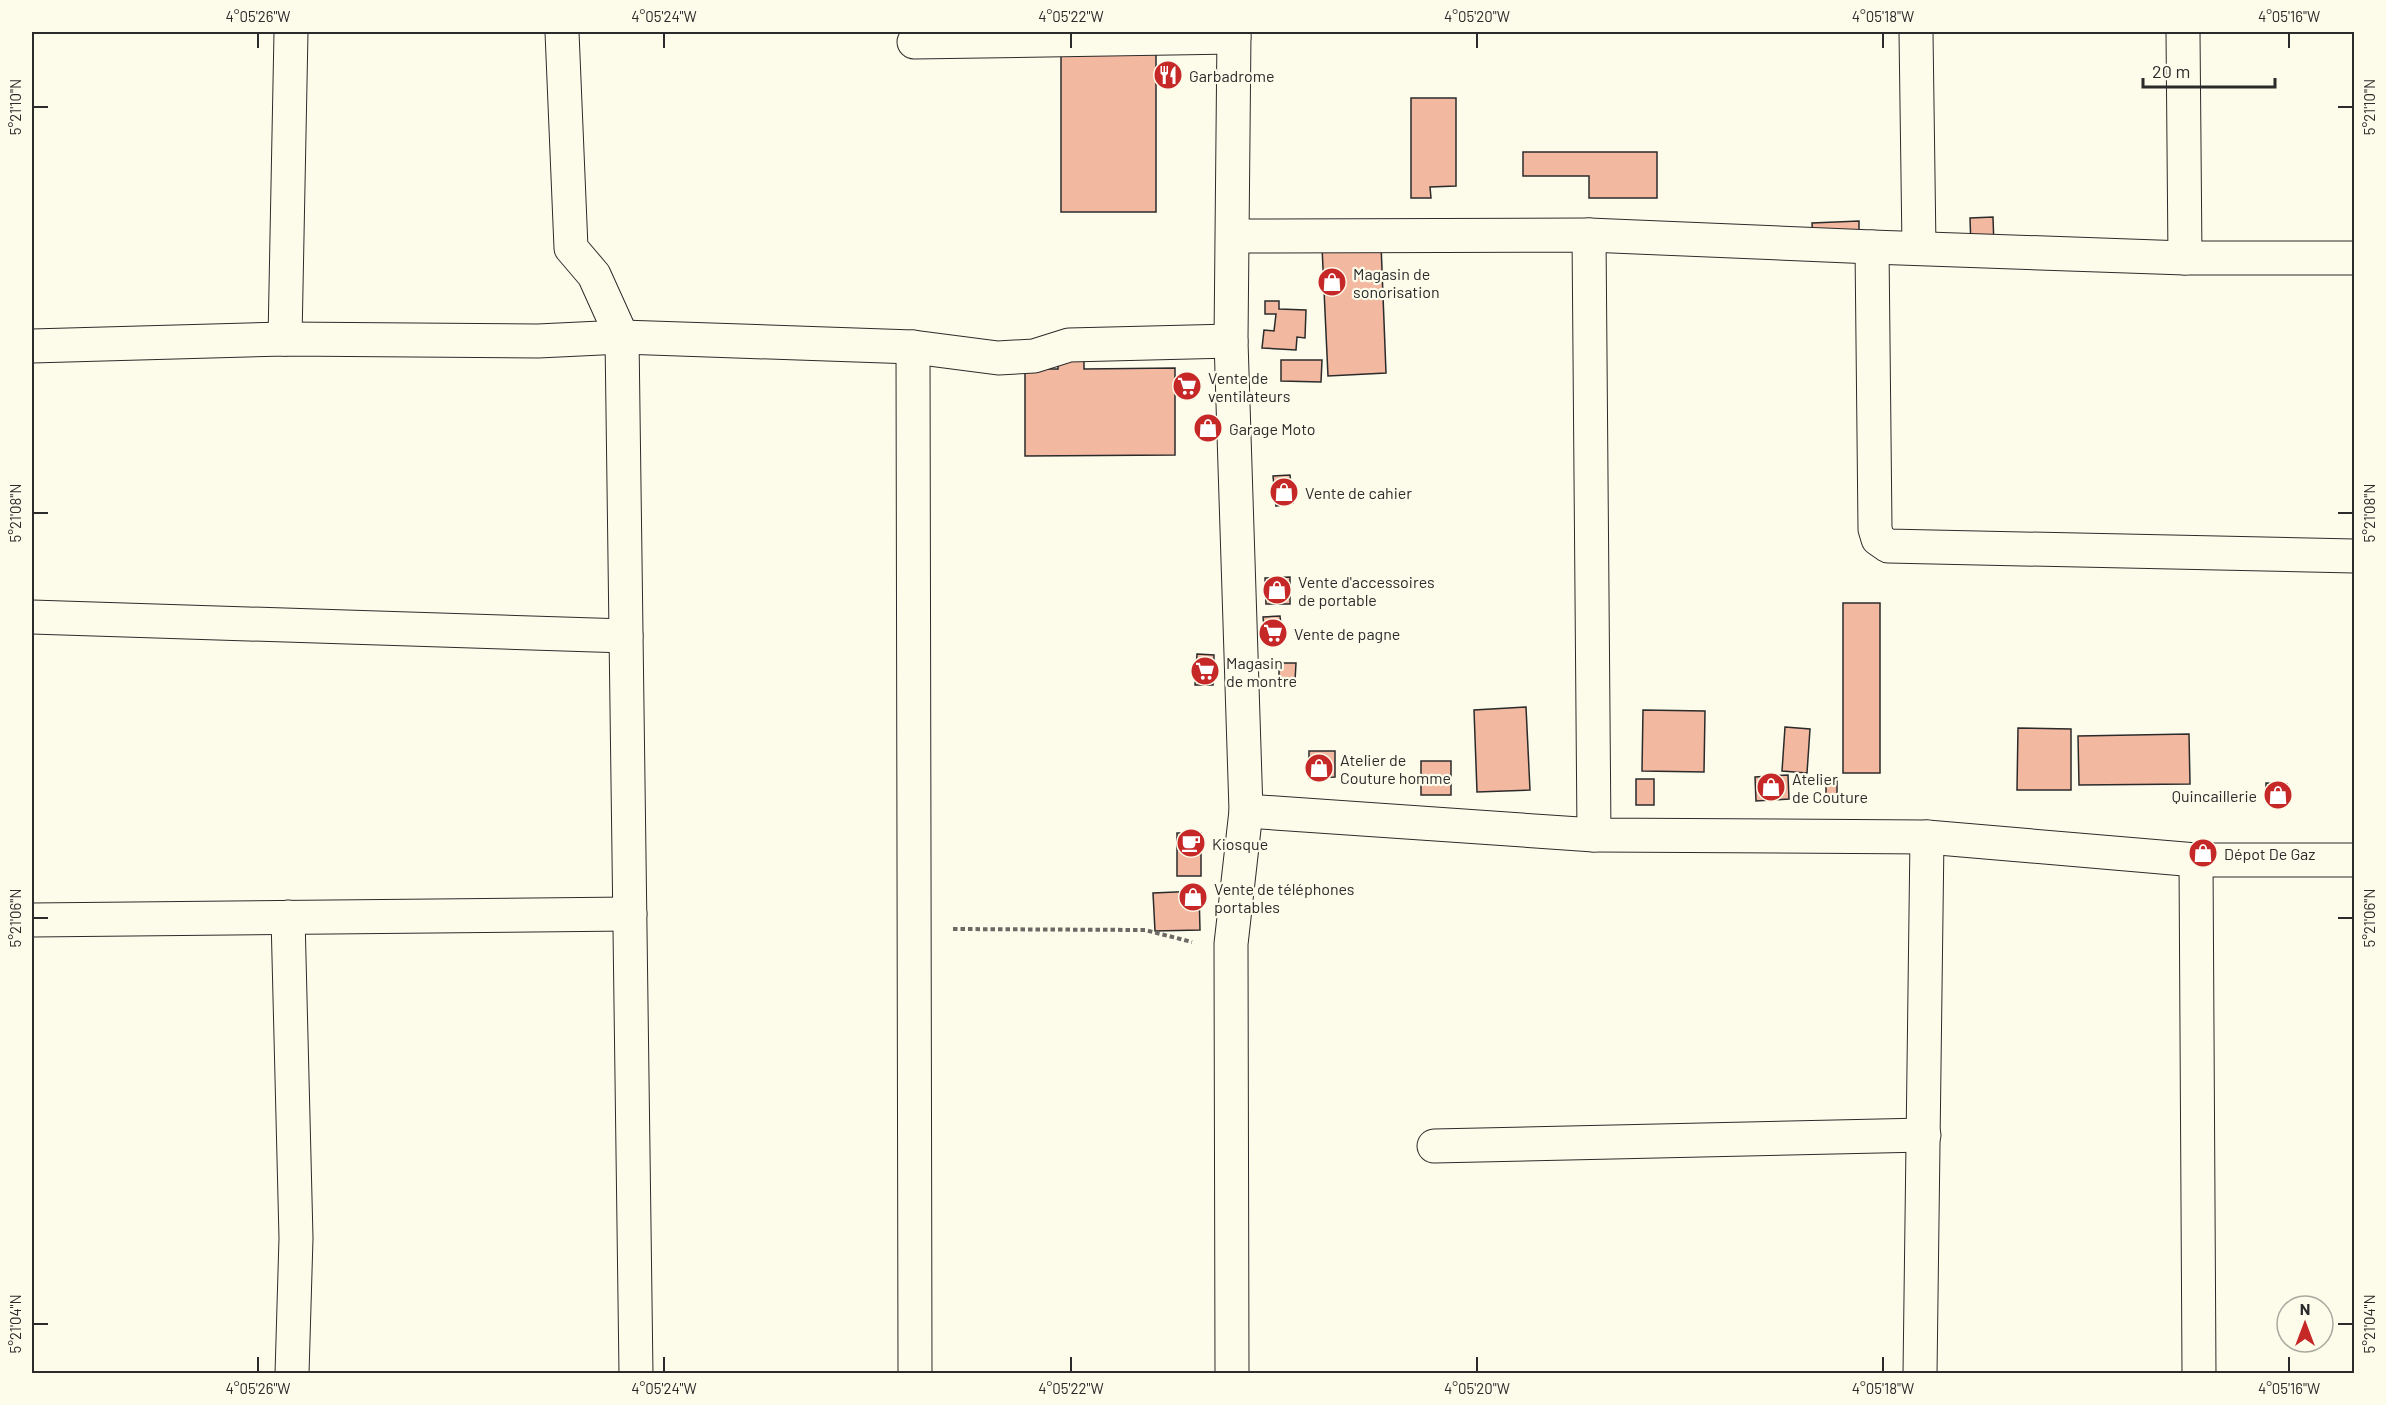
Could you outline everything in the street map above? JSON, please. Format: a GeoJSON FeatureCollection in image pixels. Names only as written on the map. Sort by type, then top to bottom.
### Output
{"type":"FeatureCollection","features":[{"type":"Feature","properties":{"kind":"street"},"geometry":{"type":"LineString","coordinates":[[285,339],[291,32]]}},
{"type":"Feature","properties":{"kind":"street"},"geometry":{"type":"LineString","coordinates":[[562,32],[571,248],[594,275],[622,337],[636,1374]]}},
{"type":"Feature","properties":{"kind":"street"},"geometry":{"type":"LineString","coordinates":[[1916,32],[1919,248]]}},
{"type":"Feature","properties":{"kind":"street"},"geometry":{"type":"LineString","coordinates":[[2183,32],[2186,258]]}},
{"type":"Feature","properties":{"kind":"street"},"geometry":{"type":"LineString","coordinates":[[914,42],[1234,34],[1231,341],[1246,811],[1231,944],[1232,1374]]}},
{"type":"Feature","properties":{"kind":"street"},"geometry":{"type":"LineString","coordinates":[[1233,236],[1589,235],[2186,258],[2355,258]]}},
{"type":"Feature","properties":{"kind":"street"},"geometry":{"type":"LineString","coordinates":[[1589,235],[1594,836]]}},
{"type":"Feature","properties":{"kind":"street"},"geometry":{"type":"LineString","coordinates":[[1872,247],[1875,529],[1878,539],[1888,546],[2355,556]]}},
{"type":"Feature","properties":{"kind":"street"},"geometry":{"type":"LineString","coordinates":[[32,346],[285,339],[538,341],[622,337],[913,346],[998,357],[1034,356],[1069,345],[1231,341]]}},
{"type":"Feature","properties":{"kind":"street"},"geometry":{"type":"LineString","coordinates":[[913,346],[915,1374]]}},
{"type":"Feature","properties":{"kind":"street"},"geometry":{"type":"LineString","coordinates":[[32,617],[626,636]]}},
{"type":"Feature","properties":{"kind":"street"},"geometry":{"type":"LineString","coordinates":[[1246,811],[1594,836],[1927,837],[2196,860],[2355,860]]}},
{"type":"Feature","properties":{"kind":"street"},"geometry":{"type":"LineString","coordinates":[[1920,1374],[1927,837]]}},
{"type":"Feature","properties":{"kind":"street"},"geometry":{"type":"LineString","coordinates":[[2196,860],[2199,1374]]}},
{"type":"Feature","properties":{"kind":"street"},"geometry":{"type":"LineString","coordinates":[[32,920],[630,914]]}},
{"type":"Feature","properties":{"kind":"street"},"geometry":{"type":"LineString","coordinates":[[288,917],[296,1238],[292,1374]]}},
{"type":"Feature","properties":{"kind":"street"},"geometry":{"type":"LineString","coordinates":[[1434,1146],[1924,1135]]}},
{"type":"Feature","properties":{"kind":"path"},"geometry":{"type":"LineString","coordinates":[[913,929],[1145,930],[1189,942],[1231,944]]}},
{"type":"Feature","properties":{"kind":"building"},"geometry":{"type":"Polygon","coordinates":[[[1061,45],[1156,45],[1156,212],[1061,212],[1061,45]]]}},
{"type":"Feature","properties":{"kind":"building"},"geometry":{"type":"Polygon","coordinates":[[[1411,98],[1456,98],[1456,186],[1430,187],[1431,198],[1411,198],[1411,98]]]}},
{"type":"Feature","properties":{"kind":"building"},"geometry":{"type":"Polygon","coordinates":[[[1523,152],[1657,152],[1657,198],[1589,198],[1589,176],[1523,176],[1523,152]]]}},
{"type":"Feature","properties":{"kind":"building"},"geometry":{"type":"Polygon","coordinates":[[[1993,217],[1994,247],[1971,247],[1970,218],[1993,217]]]}},
{"type":"Feature","properties":{"kind":"building"},"geometry":{"type":"Polygon","coordinates":[[[1859,221],[1859,239],[1813,240],[1812,223],[1859,221]]]}},
{"type":"Feature","properties":{"kind":"building"},"geometry":{"type":"Polygon","coordinates":[[[1381,244],[1386,373],[1328,376],[1322,247],[1381,244]]]}},
{"type":"Feature","properties":{"kind":"building"},"geometry":{"type":"Polygon","coordinates":[[[1265,301],[1279,301],[1279,309],[1306,310],[1305,338],[1297,337],[1296,350],[1262,348],[1264,330],[1274,331],[1276,314],[1265,314],[1265,301]]]}},
{"type":"Feature","properties":{"kind":"building"},"geometry":{"type":"Polygon","coordinates":[[[1058,353],[1084,353],[1084,369],[1175,368],[1175,455],[1025,456],[1025,369],[1058,369],[1058,353]]]}},
{"type":"Feature","properties":{"kind":"building"},"geometry":{"type":"Polygon","coordinates":[[[1281,360],[1322,360],[1321,382],[1281,381],[1281,360]]]}},
{"type":"Feature","properties":{"kind":"building"},"geometry":{"type":"Polygon","coordinates":[[[1290,475],[1293,503],[1276,506],[1273,476],[1290,475]]]}},
{"type":"Feature","properties":{"kind":"building"},"geometry":{"type":"Polygon","coordinates":[[[1290,577],[1290,604],[1266,604],[1265,578],[1290,577]]]}},
{"type":"Feature","properties":{"kind":"building"},"geometry":{"type":"Polygon","coordinates":[[[1843,603],[1880,603],[1880,773],[1843,773],[1843,603]]]}},
{"type":"Feature","properties":{"kind":"building"},"geometry":{"type":"Polygon","coordinates":[[[1280,616],[1283,642],[1266,644],[1263,617],[1280,616]]]}},
{"type":"Feature","properties":{"kind":"building"},"geometry":{"type":"Polygon","coordinates":[[[1197,654],[1214,655],[1213,685],[1195,685],[1197,654]]]}},
{"type":"Feature","properties":{"kind":"building"},"geometry":{"type":"Polygon","coordinates":[[[1279,663],[1296,663],[1295,681],[1279,681],[1279,663]]]}},
{"type":"Feature","properties":{"kind":"building"},"geometry":{"type":"Polygon","coordinates":[[[1526,707],[1530,790],[1477,792],[1474,710],[1526,707]]]}},
{"type":"Feature","properties":{"kind":"building"},"geometry":{"type":"Polygon","coordinates":[[[1643,710],[1705,711],[1704,772],[1642,771],[1643,710]]]}},
{"type":"Feature","properties":{"kind":"building"},"geometry":{"type":"Polygon","coordinates":[[[1785,727],[1810,729],[1807,773],[1782,771],[1785,727]]]}},
{"type":"Feature","properties":{"kind":"building"},"geometry":{"type":"Polygon","coordinates":[[[2018,728],[2071,729],[2071,790],[2017,790],[2018,728]]]}},
{"type":"Feature","properties":{"kind":"building"},"geometry":{"type":"Polygon","coordinates":[[[2189,734],[2190,784],[2079,785],[2078,736],[2189,734]]]}},
{"type":"Feature","properties":{"kind":"building"},"geometry":{"type":"Polygon","coordinates":[[[1309,751],[1335,751],[1335,777],[1309,778],[1309,751]]]}},
{"type":"Feature","properties":{"kind":"building"},"geometry":{"type":"Polygon","coordinates":[[[1421,761],[1451,761],[1451,795],[1421,795],[1421,761]]]}},
{"type":"Feature","properties":{"kind":"building"},"geometry":{"type":"Polygon","coordinates":[[[1788,775],[1789,799],[1756,801],[1755,777],[1788,775]]]}},
{"type":"Feature","properties":{"kind":"building"},"geometry":{"type":"Polygon","coordinates":[[[1826,778],[1837,778],[1837,799],[1826,799],[1826,778]]]}},
{"type":"Feature","properties":{"kind":"building"},"geometry":{"type":"Polygon","coordinates":[[[1636,779],[1654,779],[1654,805],[1636,805],[1636,779]]]}},
{"type":"Feature","properties":{"kind":"building"},"geometry":{"type":"Polygon","coordinates":[[[2266,783],[2287,784],[2286,803],[2266,802],[2266,783]]]}},
{"type":"Feature","properties":{"kind":"building"},"geometry":{"type":"Polygon","coordinates":[[[1177,833],[1201,833],[1201,876],[1177,876],[1177,833]]]}},
{"type":"Feature","properties":{"kind":"building"},"geometry":{"type":"Polygon","coordinates":[[[1199,891],[1200,930],[1155,931],[1153,893],[1199,891]]]}},
{"type":"Feature","properties":{"kind":"place","name":"Garbadrome"},"geometry":{"type":"Point","coordinates":[1168,75]}},
{"type":"Feature","properties":{"kind":"place","name":"Magasin de sonorisation"},"geometry":{"type":"Point","coordinates":[1332,282]}},
{"type":"Feature","properties":{"kind":"place","name":"Vente de ventilateurs"},"geometry":{"type":"Point","coordinates":[1187,386]}},
{"type":"Feature","properties":{"kind":"place","name":"Garage Moto"},"geometry":{"type":"Point","coordinates":[1208,428]}},
{"type":"Feature","properties":{"kind":"place","name":"Vente de cahier"},"geometry":{"type":"Point","coordinates":[1284,492]}},
{"type":"Feature","properties":{"kind":"place","name":"Vente d'accessoires de portable"},"geometry":{"type":"Point","coordinates":[1277,590]}},
{"type":"Feature","properties":{"kind":"place","name":"Vente de pagne"},"geometry":{"type":"Point","coordinates":[1273,633]}},
{"type":"Feature","properties":{"kind":"place","name":"Magasin de montre"},"geometry":{"type":"Point","coordinates":[1205,671]}},
{"type":"Feature","properties":{"kind":"place","name":"Atelier de Couture homme"},"geometry":{"type":"Point","coordinates":[1319,768]}},
{"type":"Feature","properties":{"kind":"place","name":"Atelier de Couture"},"geometry":{"type":"Point","coordinates":[1771,787]}},
{"type":"Feature","properties":{"kind":"place","name":"Quincaillerie"},"geometry":{"type":"Point","coordinates":[2278,795]}},
{"type":"Feature","properties":{"kind":"place","name":"Kiosque"},"geometry":{"type":"Point","coordinates":[1191,843]}},
{"type":"Feature","properties":{"kind":"place","name":"Dépot De Gaz"},"geometry":{"type":"Point","coordinates":[2203,853]}},
{"type":"Feature","properties":{"kind":"place","name":"Vente de téléphones portables"},"geometry":{"type":"Point","coordinates":[1193,897]}}]}
